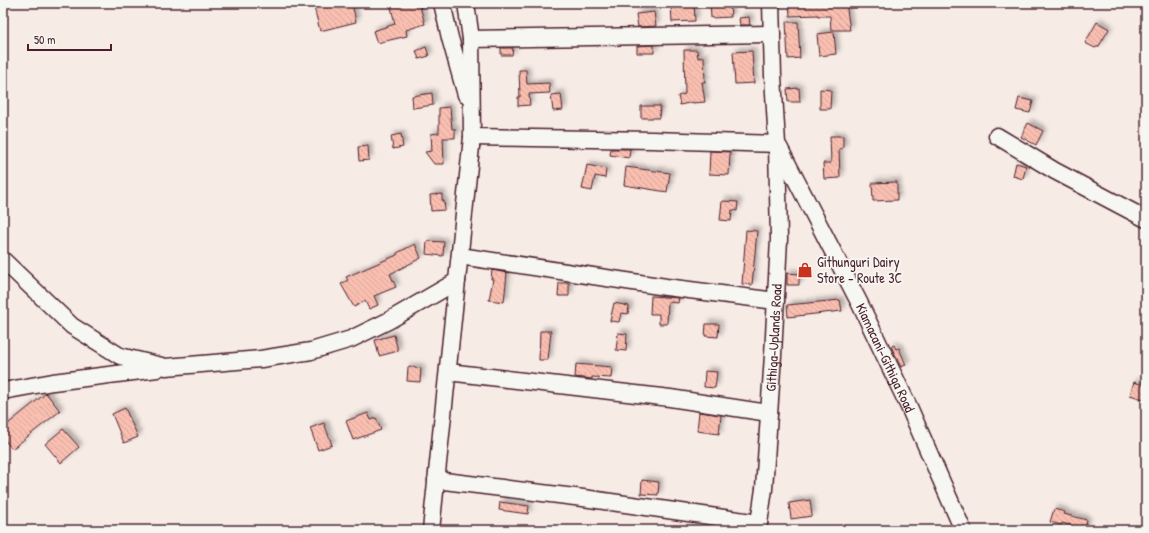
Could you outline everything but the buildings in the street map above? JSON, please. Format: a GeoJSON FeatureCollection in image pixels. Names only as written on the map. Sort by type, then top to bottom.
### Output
{"type":"FeatureCollection","features":[{"type":"Feature","properties":{"kind":"street"},"geometry":{"type":"LineString","coordinates":[[442,3],[450,38],[472,111]]}},
{"type":"Feature","properties":{"kind":"street"},"geometry":{"type":"LineString","coordinates":[[431,530],[472,137],[471,39],[466,3]]}},
{"type":"Feature","properties":{"kind":"street","name":"Kiamacani-Githiga Road"},"geometry":{"type":"LineString","coordinates":[[771,3],[777,144],[858,302],[899,386],[963,530]]}},
{"type":"Feature","properties":{"kind":"street"},"geometry":{"type":"LineString","coordinates":[[471,39],[772,34]]}},
{"type":"Feature","properties":{"kind":"street"},"geometry":{"type":"LineString","coordinates":[[997,136],[1055,171],[1146,219]]}},
{"type":"Feature","properties":{"kind":"street"},"geometry":{"type":"LineString","coordinates":[[472,137],[777,144]]}},
{"type":"Feature","properties":{"kind":"street","name":"Githiga-Uplands Road"},"geometry":{"type":"LineString","coordinates":[[759,526],[764,489],[779,239],[777,144]]}},
{"type":"Feature","properties":{"kind":"street"},"geometry":{"type":"LineString","coordinates":[[460,256],[666,287],[776,301]]}},
{"type":"Feature","properties":{"kind":"street"},"geometry":{"type":"LineString","coordinates":[[3,260],[72,326],[120,356],[166,367]]}},
{"type":"Feature","properties":{"kind":"street"},"geometry":{"type":"LineString","coordinates":[[3,391],[53,382],[166,367],[262,359],[311,351],[351,339],[388,321],[457,281]]}},
{"type":"Feature","properties":{"kind":"street"},"geometry":{"type":"LineString","coordinates":[[448,372],[670,398],[769,413]]}},
{"type":"Feature","properties":{"kind":"street"},"geometry":{"type":"LineString","coordinates":[[436,480],[583,498],[759,526]]}},
{"type":"Feature","properties":{"kind":"place","name":"Githunguri Dairy Store - Route 3C"},"geometry":{"type":"Point","coordinates":[805,270]}}]}
